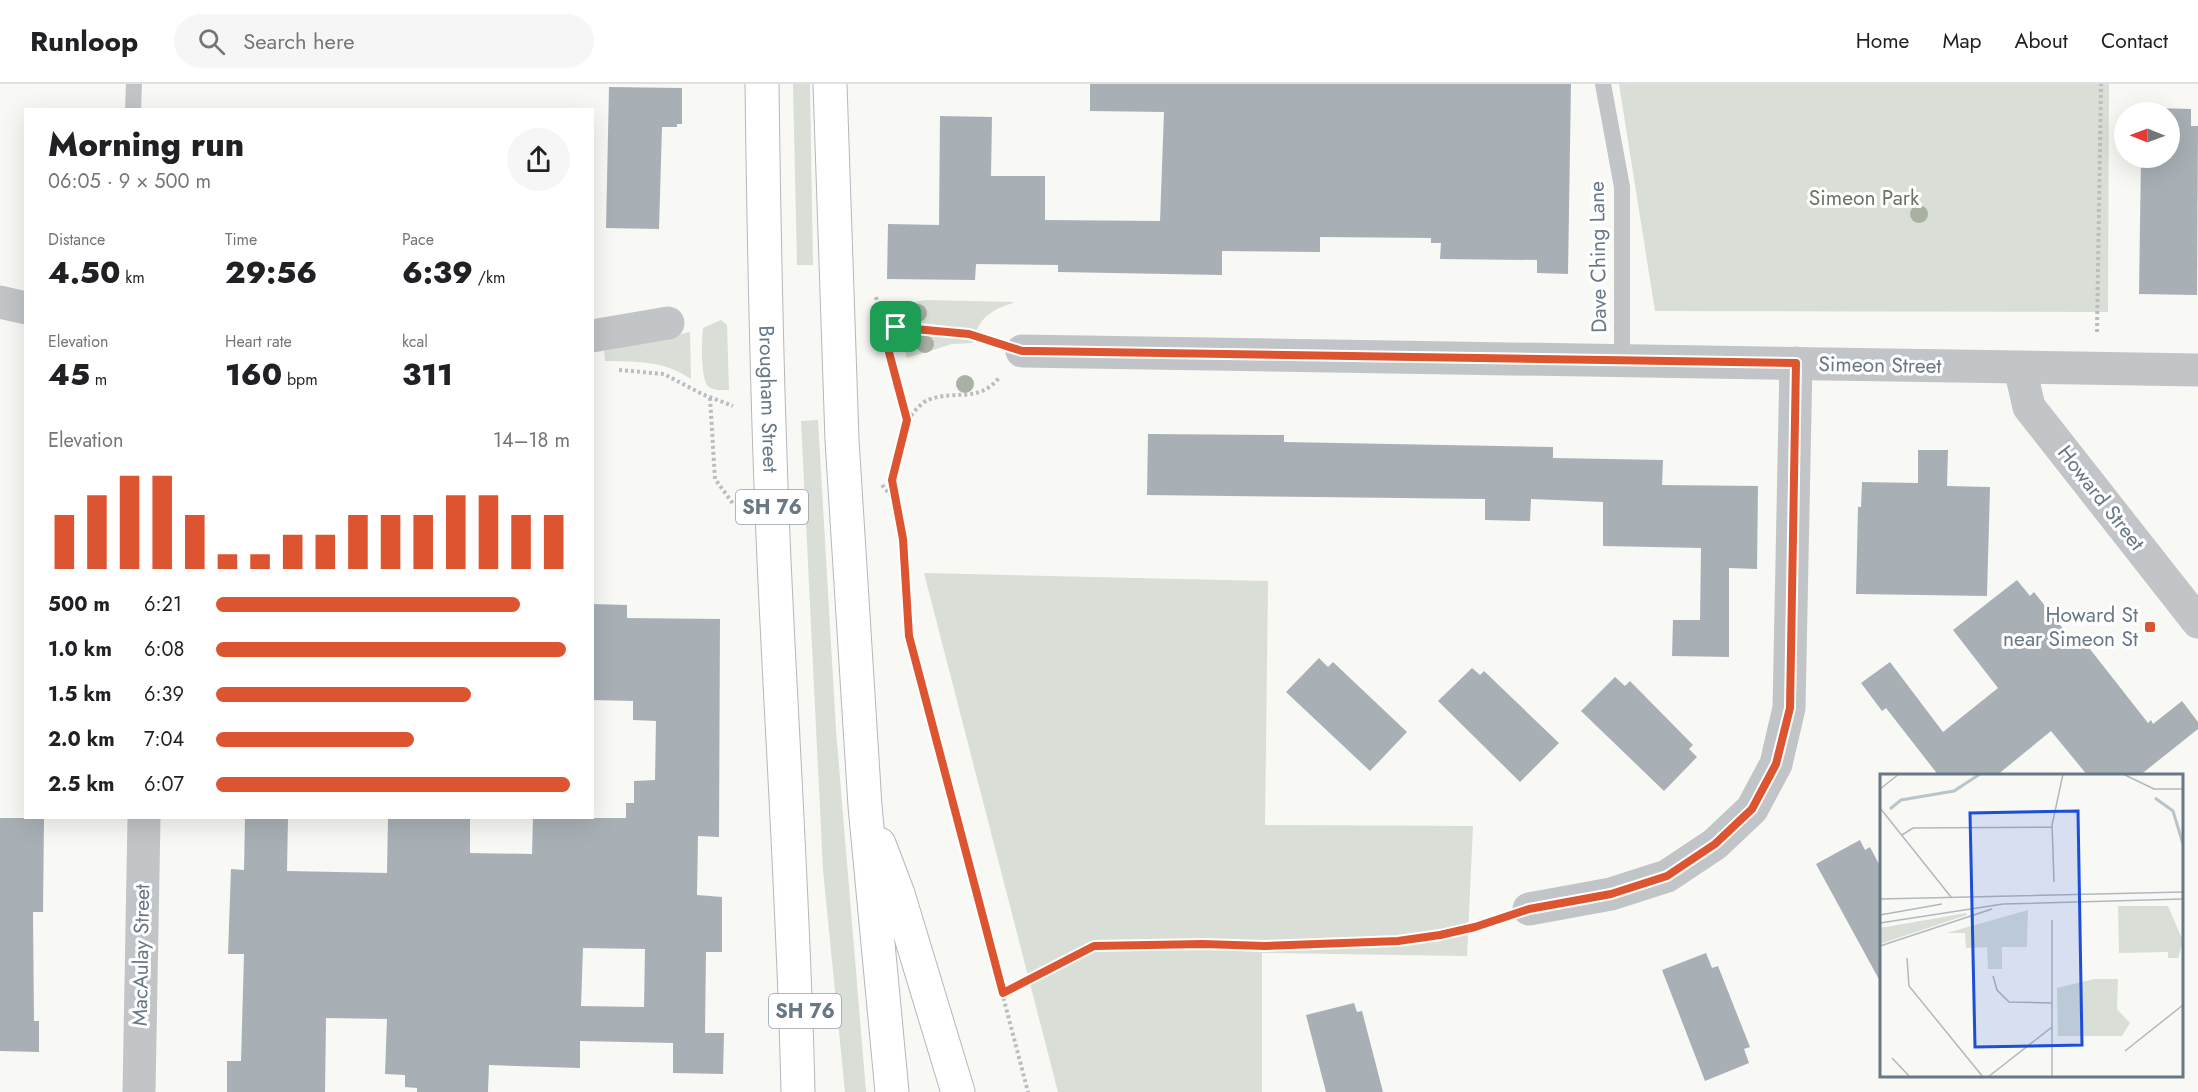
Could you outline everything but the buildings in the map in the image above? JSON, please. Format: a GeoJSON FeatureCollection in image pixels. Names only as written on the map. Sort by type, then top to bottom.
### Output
{"type":"FeatureCollection","features":[{"type":"Feature","properties":{"kind":"highway","name":"Brougham Street"},"geometry":{"type":"LineString","coordinates":[[762,84],[770,459],[794,930]]}},
{"type":"Feature","properties":{"kind":"highway"},"geometry":{"type":"LineString","coordinates":[[830,84],[840,404],[865,806],[891,1092]]}},
{"type":"Feature","properties":{"kind":"highway"},"geometry":{"type":"LineString","coordinates":[[865,806],[898,894],[958,1092]]}},
{"type":"Feature","properties":{"kind":"highway"},"geometry":{"type":"LineString","coordinates":[[794,930],[798,1092]]}},
{"type":"Feature","properties":{"kind":"highway","name":"SH 76"},"geometry":{"type":"LineString","coordinates":[[794,930],[816,1092]]}},
{"type":"Feature","properties":{"kind":"street"},"geometry":{"type":"LineString","coordinates":[[0,302],[24,308]]}},
{"type":"Feature","properties":{"kind":"street"},"geometry":{"type":"LineString","coordinates":[[594,336],[668,323]]}},
{"type":"Feature","properties":{"kind":"street","name":"Simeon Street"},"geometry":{"type":"LineString","coordinates":[[1022,351],[2198,370]]}},
{"type":"Feature","properties":{"kind":"street"},"geometry":{"type":"LineString","coordinates":[[1529,909],[1611,894],[1667,876],[1715,844],[1752,809],[1776,764],[1790,708],[1796,363]]}},
{"type":"Feature","properties":{"kind":"street","name":"Howard Street"},"geometry":{"type":"LineString","coordinates":[[2020,368],[2029,407],[2198,622]]}},
{"type":"Feature","properties":{"kind":"street","name":"MacAulay Street"},"geometry":{"type":"LineString","coordinates":[[139,1092],[144,819]]}},
{"type":"Feature","properties":{"kind":"lane"},"geometry":{"type":"LineString","coordinates":[[133,108],[134,84]]}},
{"type":"Feature","properties":{"kind":"lane","name":"Dave Ching Lane"},"geometry":{"type":"LineString","coordinates":[[1603,84],[1622,187],[1622,359]]}},
{"type":"Feature","properties":{"kind":"path"},"geometry":{"type":"LineString","coordinates":[[2097,369],[2100,84]]}},
{"type":"Feature","properties":{"kind":"path"},"geometry":{"type":"LineString","coordinates":[[873,287],[907,420],[892,480],[893,498],[903,539],[911,647],[1029,1092]]}},
{"type":"Feature","properties":{"kind":"path"},"geometry":{"type":"LineString","coordinates":[[882,326],[969,334],[1022,351],[989,389],[977,393],[926,400],[907,420]]}},
{"type":"Feature","properties":{"kind":"path"},"geometry":{"type":"LineString","coordinates":[[614,370],[664,374],[730,406]]}},
{"type":"Feature","properties":{"kind":"path"},"geometry":{"type":"LineString","coordinates":[[710,398],[715,479],[724,492]]}},
{"type":"Feature","properties":{"kind":"path"},"geometry":{"type":"LineString","coordinates":[[876,477],[893,498]]}},
{"type":"Feature","properties":{"kind":"path"},"geometry":{"type":"LineString","coordinates":[[1003,993],[1094,946],[1203,944],[1265,946],[1398,941],[1475,927],[1529,909]]}},
{"type":"Feature","properties":{"kind":"green space"},"geometry":{"type":"Polygon","coordinates":[[[793,84],[810,84],[813,265],[797,265],[793,84]]]}},
{"type":"Feature","properties":{"kind":"green space","name":"Simeon Park"},"geometry":{"type":"Polygon","coordinates":[[[1619,84],[2109,84],[2108,312],[1655,311],[1619,84]]]}},
{"type":"Feature","properties":{"kind":"green space"},"geometry":{"type":"Polygon","coordinates":[[[926,300],[1013,303],[991,313],[976,331],[898,319],[902,304],[926,300]]]}},
{"type":"Feature","properties":{"kind":"green space"},"geometry":{"type":"Polygon","coordinates":[[[721,320],[727,325],[729,390],[716,390],[709,387],[704,377],[703,328],[721,320]]]}},
{"type":"Feature","properties":{"kind":"green space"},"geometry":{"type":"Polygon","coordinates":[[[690,332],[691,379],[660,365],[605,361],[604,351],[690,332]]]}},
{"type":"Feature","properties":{"kind":"green space"},"geometry":{"type":"Polygon","coordinates":[[[908,333],[974,340],[973,343],[952,344],[907,358],[901,338],[908,333]]]}},
{"type":"Feature","properties":{"kind":"green space"},"geometry":{"type":"Polygon","coordinates":[[[818,420],[836,730],[866,1092],[845,1092],[823,870],[801,421],[818,420]]]}},
{"type":"Feature","properties":{"kind":"green space"},"geometry":{"type":"Polygon","coordinates":[[[924,573],[1268,581],[1265,825],[1473,826],[1467,956],[1262,953],[1262,1092],[1058,1092],[924,573]]]}},
{"type":"Feature","properties":{"kind":"place","name":"Howard St near Simeon St"},"geometry":{"type":"Point","coordinates":[2150,627]}},
{"type":"Feature","properties":{"kind":"route"},"geometry":{"type":"LineString","coordinates":[[882,326],[896,327],[969,334],[1022,351],[1796,363],[1790,708],[1776,764],[1752,809],[1715,844],[1667,876],[1611,894],[1529,909],[1475,927],[1440,935],[1398,941],[1265,946],[1203,944],[1094,946],[1003,993],[918,678],[909,636],[903,539],[899,514],[893,498],[892,480],[907,420],[886,349],[882,326]]}}]}
